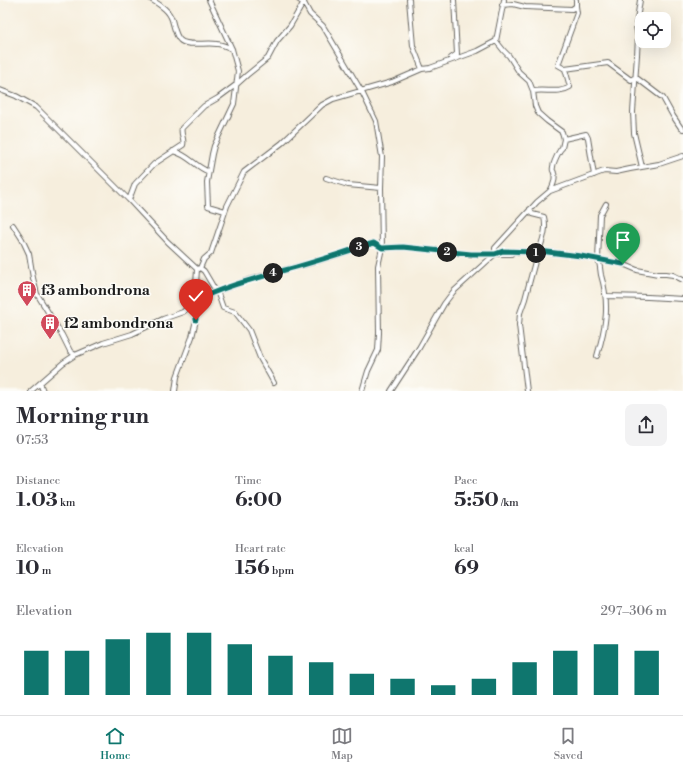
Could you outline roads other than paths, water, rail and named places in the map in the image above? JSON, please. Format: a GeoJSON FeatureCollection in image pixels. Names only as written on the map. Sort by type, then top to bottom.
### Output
{"type":"FeatureCollection","features":[{"type":"Feature","properties":{"kind":"street"},"geometry":{"type":"LineString","coordinates":[[152,0],[165,9],[172,18],[175,31],[180,41],[187,44],[219,44],[232,49]]}},
{"type":"Feature","properties":{"kind":"street"},"geometry":{"type":"LineString","coordinates":[[209,0],[232,49],[238,71],[234,104],[214,146],[207,182],[208,206],[225,211]]}},
{"type":"Feature","properties":{"kind":"street"},"geometry":{"type":"LineString","coordinates":[[299,0],[304,2],[310,14],[323,26],[362,92],[376,121],[382,157],[382,248],[378,266],[378,350],[368,371],[362,391]]}},
{"type":"Feature","properties":{"kind":"street"},"geometry":{"type":"LineString","coordinates":[[409,0],[413,46],[422,69]]}},
{"type":"Feature","properties":{"kind":"street"},"geometry":{"type":"LineString","coordinates":[[446,62],[457,54],[454,0]]}},
{"type":"Feature","properties":{"kind":"street"},"geometry":{"type":"LineString","coordinates":[[495,254],[495,248],[530,209],[550,191],[554,184],[555,175],[552,169],[553,165],[556,161],[559,150],[562,148],[564,139],[562,132],[538,113],[529,81],[519,72],[510,56],[496,41],[504,0]]}},
{"type":"Feature","properties":{"kind":"street"},"geometry":{"type":"LineString","coordinates":[[576,0],[577,13],[558,65],[565,69],[597,66],[608,63],[631,80],[634,78],[638,79],[663,98],[673,116],[683,129]]}},
{"type":"Feature","properties":{"kind":"street"},"geometry":{"type":"LineString","coordinates":[[640,0],[636,26],[638,36],[634,78],[633,112],[634,133],[642,166]]}},
{"type":"Feature","properties":{"kind":"street"},"geometry":{"type":"LineString","coordinates":[[129,200],[135,184],[145,173],[154,164],[183,145],[182,128],[204,106],[237,84],[268,58],[277,41],[290,26],[304,2]]}},
{"type":"Feature","properties":{"kind":"street"},"geometry":{"type":"LineString","coordinates":[[502,5],[513,4],[525,7],[572,10],[576,6]]}},
{"type":"Feature","properties":{"kind":"street"},"geometry":{"type":"LineString","coordinates":[[175,391],[176,377],[192,337],[196,320],[195,301],[198,269],[204,258],[211,253],[225,211],[244,172],[282,142],[322,105],[333,99],[362,92],[392,82],[422,69],[430,68],[477,51],[496,41]]}},
{"type":"Feature","properties":{"kind":"street"},"geometry":{"type":"LineString","coordinates":[[533,91],[542,90],[560,92],[569,88],[565,69]]}},
{"type":"Feature","properties":{"kind":"street"},"geometry":{"type":"LineString","coordinates":[[0,90],[16,96],[36,107],[129,200],[168,242],[198,269],[204,271],[214,288],[218,291],[223,308],[235,312],[249,330],[260,358],[274,382]]}},
{"type":"Feature","properties":{"kind":"street"},"geometry":{"type":"LineString","coordinates":[[564,139],[586,134],[594,175]]}},
{"type":"Feature","properties":{"kind":"street"},"geometry":{"type":"LineString","coordinates":[[173,151],[182,153],[200,168],[209,172]]}},
{"type":"Feature","properties":{"kind":"street"},"geometry":{"type":"LineString","coordinates":[[550,191],[604,172],[616,172],[659,164],[683,156]]}},
{"type":"Feature","properties":{"kind":"street"},"geometry":{"type":"LineString","coordinates":[[326,178],[348,185],[381,188]]}},
{"type":"Feature","properties":{"kind":"street"},"geometry":{"type":"LineString","coordinates":[[597,356],[604,331],[607,296],[598,259],[600,215],[606,204]]}},
{"type":"Feature","properties":{"kind":"street"},"geometry":{"type":"LineString","coordinates":[[527,391],[518,325],[520,313],[545,232],[546,224],[544,217],[532,214],[530,209]]}},
{"type":"Feature","properties":{"kind":"street"},"geometry":{"type":"LineString","coordinates":[[13,225],[29,254],[37,294],[70,351],[75,355]]}},
{"type":"Feature","properties":{"kind":"street"},"geometry":{"type":"LineString","coordinates":[[31,391],[63,363],[75,355],[103,343],[132,334],[163,319],[183,312],[195,301],[218,291],[248,280],[314,262],[374,243],[382,248],[403,247],[440,252],[511,254]]}},
{"type":"Feature","properties":{"kind":"street"},"geometry":{"type":"LineString","coordinates":[[391,391],[419,348],[444,304],[453,292],[478,271],[486,260],[495,254],[503,251],[558,253],[623,264],[636,270],[673,275],[683,280]]}},
{"type":"Feature","properties":{"kind":"street"},"geometry":{"type":"LineString","coordinates":[[607,296],[683,299]]}},
{"type":"Feature","properties":{"kind":"street"},"geometry":{"type":"LineString","coordinates":[[40,383],[42,391]]}},
{"type":"Feature","properties":{"kind":"place","name":"f3 ambondrona"},"geometry":{"type":"Point","coordinates":[27,307]}},
{"type":"Feature","properties":{"kind":"place","name":"f2 ambondrona"},"geometry":{"type":"Point","coordinates":[50,340]}}]}
